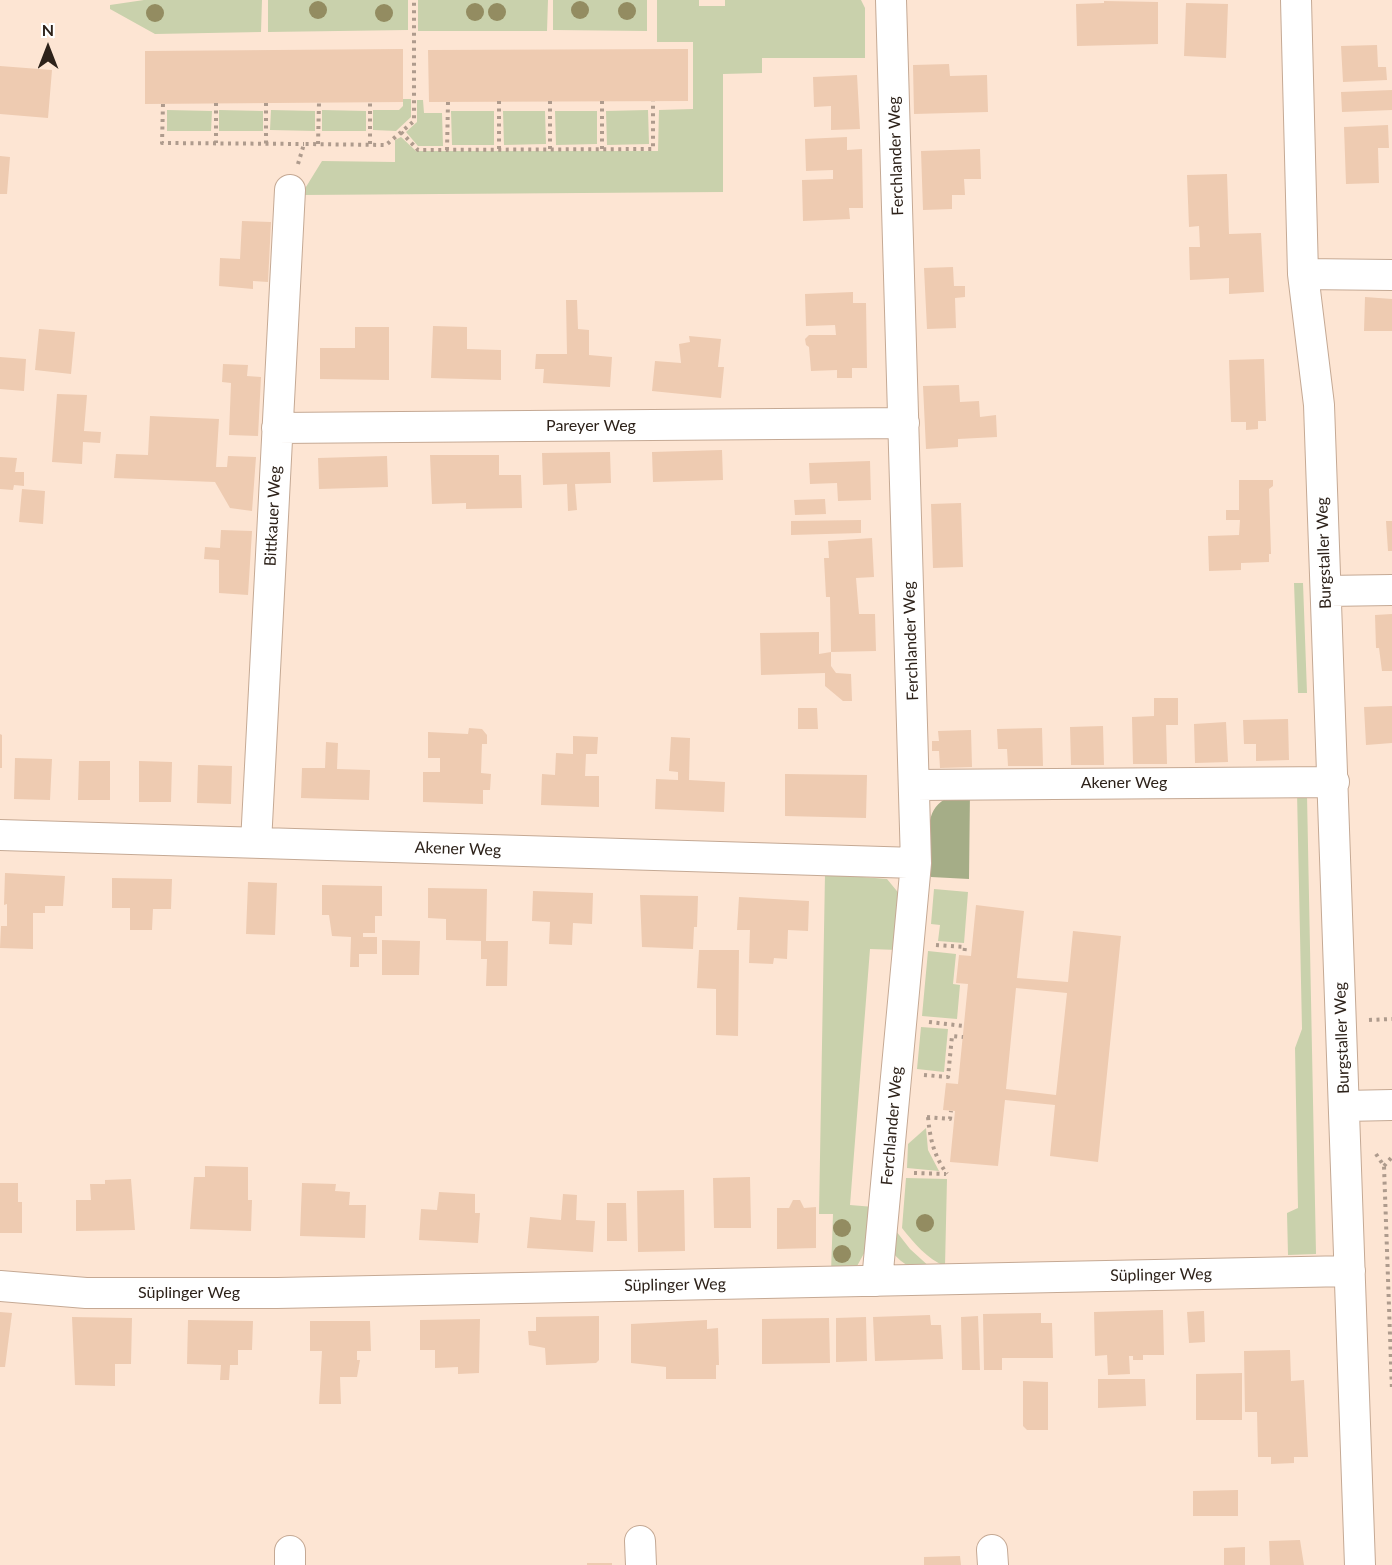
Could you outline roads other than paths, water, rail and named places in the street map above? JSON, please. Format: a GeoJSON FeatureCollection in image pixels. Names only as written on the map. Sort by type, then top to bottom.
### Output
{"type":"FeatureCollection","features":[{"type":"Feature","properties":{"kind":"street","name":"Ferchlander Weg"},"geometry":{"type":"LineString","coordinates":[[877,1281],[916,863],[891,0]]}},
{"type":"Feature","properties":{"kind":"street","name":"Burgstaller Weg"},"geometry":{"type":"LineString","coordinates":[[1296,0],[1303,274],[1319,405],[1360,1565]]}},
{"type":"Feature","properties":{"kind":"street","name":"Bittkauer Weg"},"geometry":{"type":"LineString","coordinates":[[256,843],[290,190]]}},
{"type":"Feature","properties":{"kind":"street"},"geometry":{"type":"LineString","coordinates":[[1303,274],[1392,275]]}},
{"type":"Feature","properties":{"kind":"street","name":"Pareyer Weg"},"geometry":{"type":"LineString","coordinates":[[277,428],[904,423]]}},
{"type":"Feature","properties":{"kind":"street"},"geometry":{"type":"LineString","coordinates":[[1326,591],[1392,590]]}},
{"type":"Feature","properties":{"kind":"street","name":"Akener Weg"},"geometry":{"type":"LineString","coordinates":[[915,785],[1334,782]]}},
{"type":"Feature","properties":{"kind":"street","name":"Akener Weg"},"geometry":{"type":"LineString","coordinates":[[0,835],[916,863]]}},
{"type":"Feature","properties":{"kind":"street"},"geometry":{"type":"LineString","coordinates":[[1344,1106],[1392,1105]]}},
{"type":"Feature","properties":{"kind":"street","name":"Süplinger Weg"},"geometry":{"type":"LineString","coordinates":[[0,1286],[86,1293],[265,1293],[1350,1271]]}}]}
